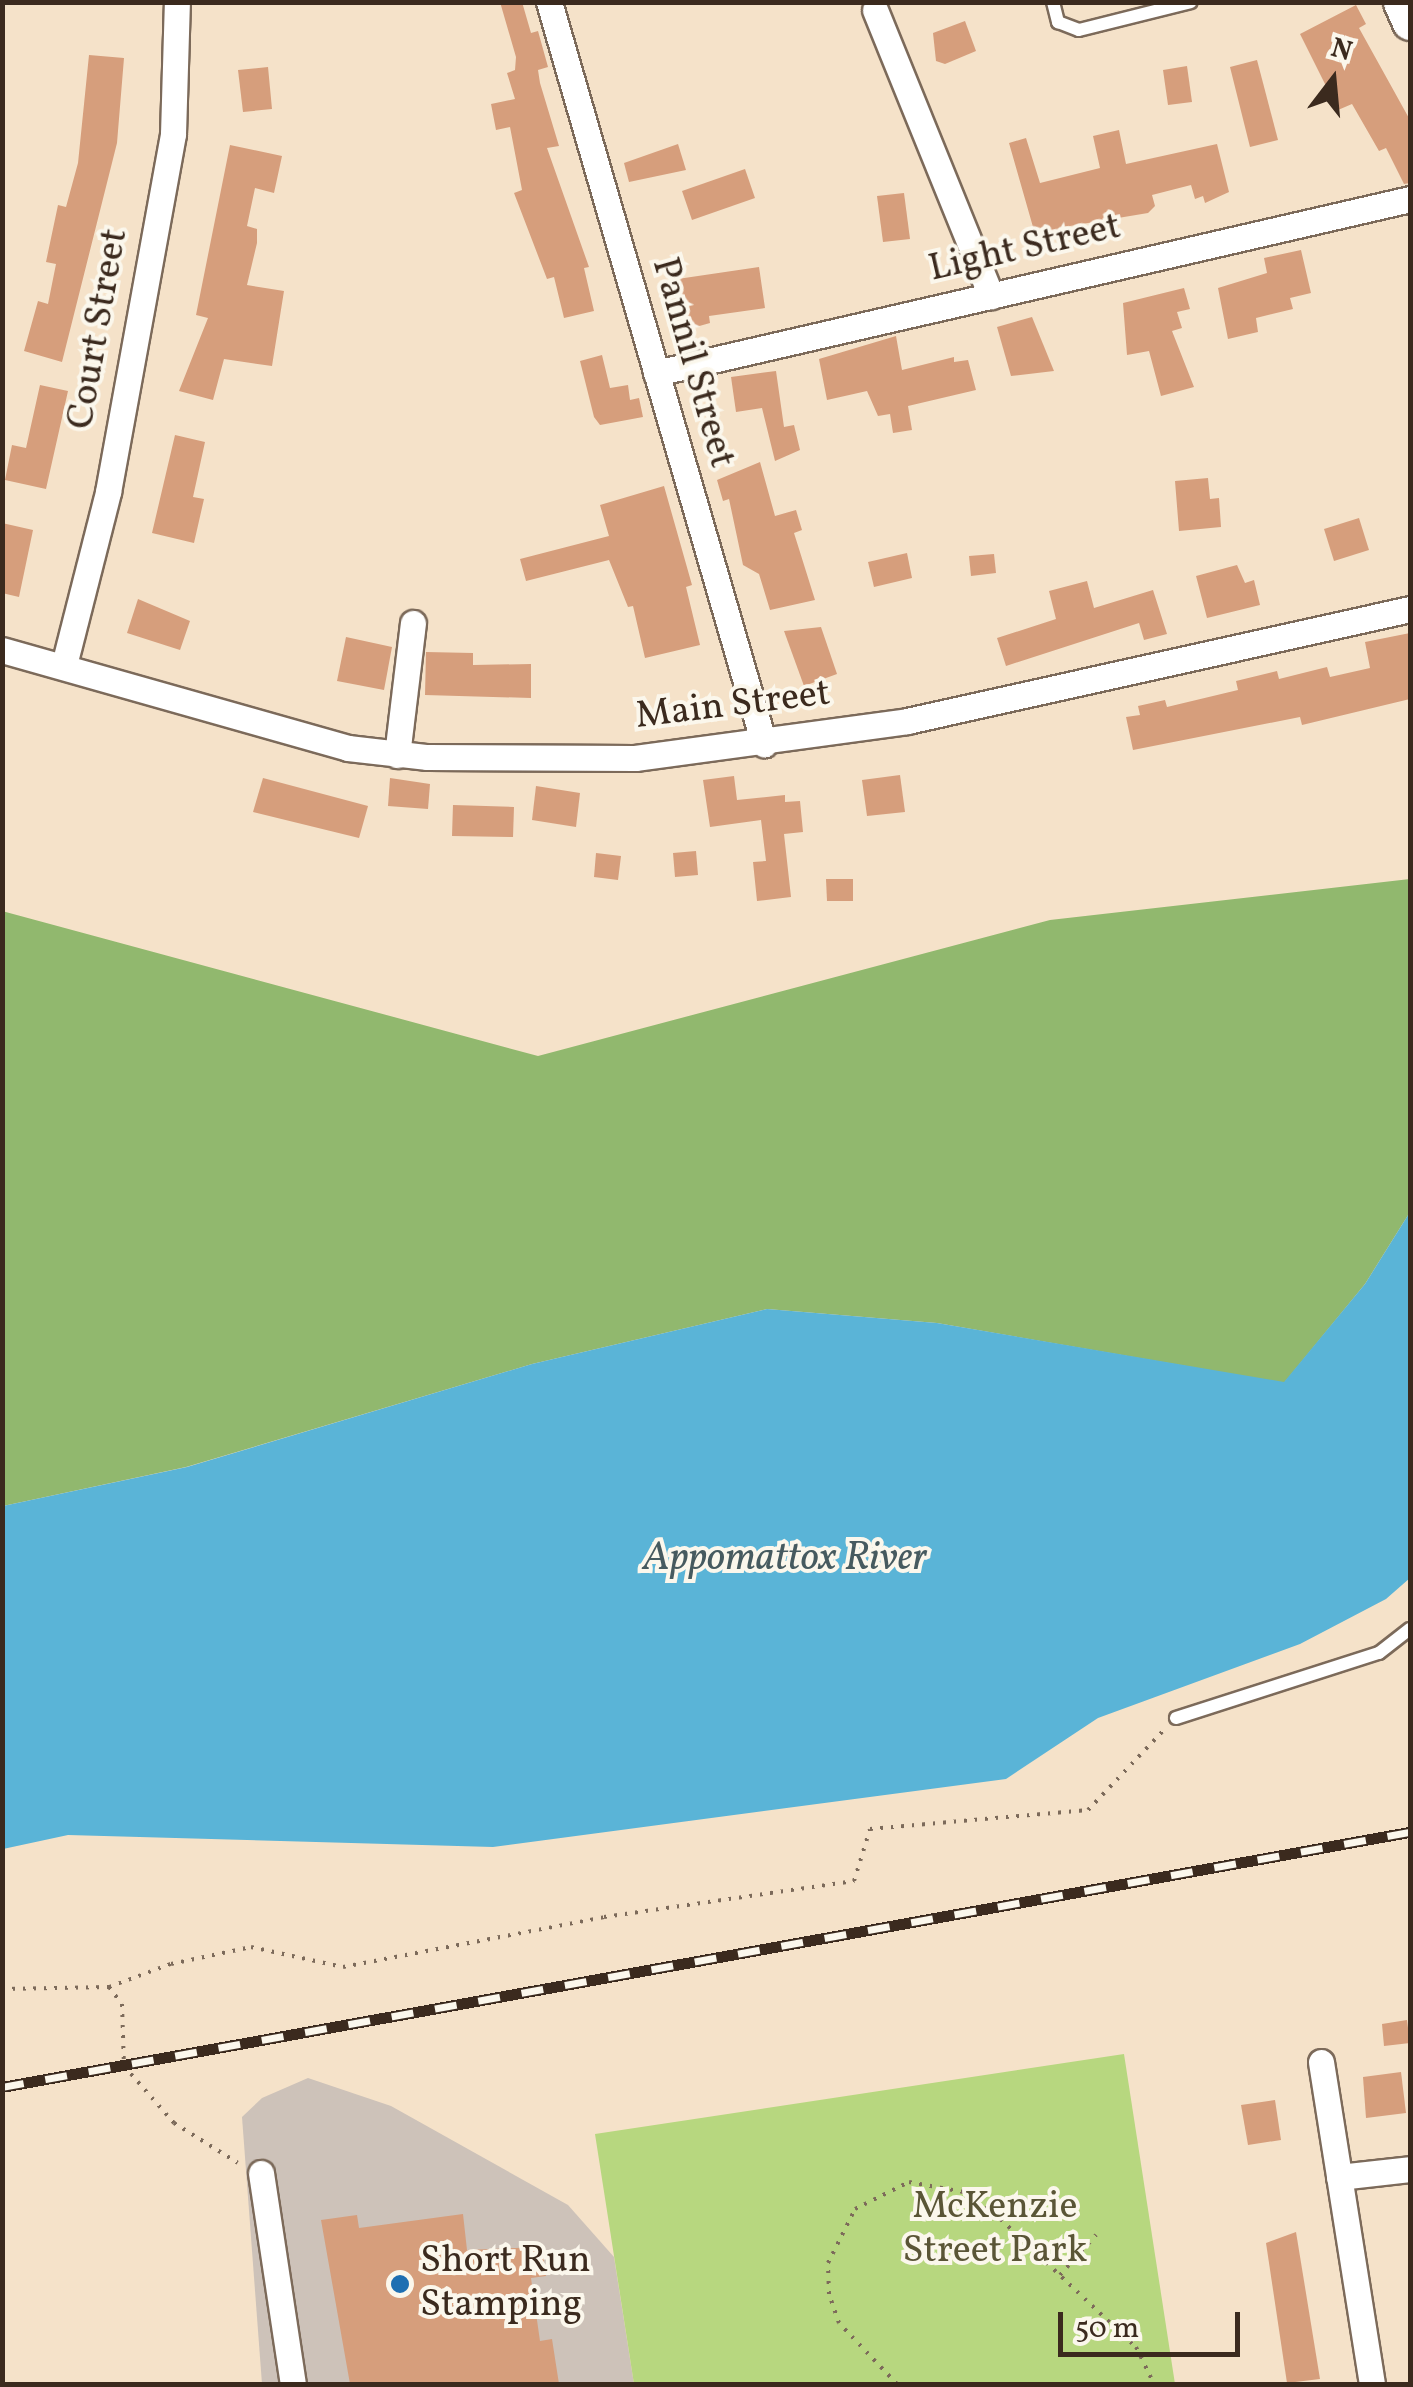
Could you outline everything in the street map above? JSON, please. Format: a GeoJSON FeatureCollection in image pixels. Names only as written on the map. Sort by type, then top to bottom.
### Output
{"type":"FeatureCollection","features":[{"type":"Feature","properties":{"kind":"main road"},"geometry":{"type":"LineString","coordinates":[[1401,2],[1410,22]]}},
{"type":"Feature","properties":{"kind":"street","name":"Court Street"},"geometry":{"type":"LineString","coordinates":[[64,665],[108,492],[174,134],[177,2]]}},
{"type":"Feature","properties":{"kind":"street","name":"Pannil Street"},"geometry":{"type":"LineString","coordinates":[[549,2],[764,744]]}},
{"type":"Feature","properties":{"kind":"street"},"geometry":{"type":"LineString","coordinates":[[875,10],[991,296]]}},
{"type":"Feature","properties":{"kind":"street","name":"Light Street"},"geometry":{"type":"LineString","coordinates":[[656,373],[1410,198]]}},
{"type":"Feature","properties":{"kind":"street","name":"Main Street"},"geometry":{"type":"LineString","coordinates":[[2,650],[292,734],[396,755],[635,758],[764,744],[1016,698],[1410,609]]}},
{"type":"Feature","properties":{"kind":"street"},"geometry":{"type":"LineString","coordinates":[[396,755],[413,623]]}},
{"type":"Feature","properties":{"kind":"street"},"geometry":{"type":"LineString","coordinates":[[1321,2062],[1372,2384]]}},
{"type":"Feature","properties":{"kind":"street"},"geometry":{"type":"LineString","coordinates":[[1339,2177],[1410,2169]]}},
{"type":"Feature","properties":{"kind":"street"},"geometry":{"type":"LineString","coordinates":[[261,2173],[293,2384]]}},
{"type":"Feature","properties":{"kind":"lane"},"geometry":{"type":"LineString","coordinates":[[1053,2],[1058,22],[1079,30],[1192,2]]}},
{"type":"Feature","properties":{"kind":"lane"},"geometry":{"type":"LineString","coordinates":[[1176,1718],[1379,1653],[1410,1629]]}},
{"type":"Feature","properties":{"kind":"path"},"geometry":{"type":"LineString","coordinates":[[2,1990],[109,1987],[170,1964],[252,1947],[343,1967],[604,1916],[854,1881],[870,1829],[1088,1810],[1176,1718]]}},
{"type":"Feature","properties":{"kind":"path"},"geometry":{"type":"LineString","coordinates":[[109,1987],[122,2004],[124,2066],[156,2104],[222,2156],[261,2173]]}},
{"type":"Feature","properties":{"kind":"path"},"geometry":{"type":"LineString","coordinates":[[896,2384],[839,2322],[828,2294],[837,2234],[855,2209],[880,2192],[909,2182],[969,2193],[1136,2348],[1154,2384]]}},
{"type":"Feature","properties":{"kind":"path"},"geometry":{"type":"LineString","coordinates":[[1060,2275],[1096,2234]]}},
{"type":"Feature","properties":{"kind":"shaded area"},"geometry":{"type":"Polygon","coordinates":[[[308,2078],[391,2106],[568,2205],[614,2257],[634,2384],[262,2384],[242,2117],[262,2098],[308,2078]]]}},
{"type":"Feature","properties":{"kind":"green space"},"geometry":{"type":"Polygon","coordinates":[[[1410,879],[1410,1212],[1365,1284],[1284,1383],[937,1323],[767,1309],[532,1364],[186,1467],[3,1506],[2,911],[538,1056],[1050,920],[1410,879]]]}},
{"type":"Feature","properties":{"kind":"green space","name":"McKenzie Street Park"},"geometry":{"type":"Polygon","coordinates":[[[1124,2054],[1175,2384],[634,2384],[595,2134],[1124,2054]]]}},
{"type":"Feature","properties":{"kind":"water","name":"Appomattox River"},"geometry":{"type":"Polygon","coordinates":[[[1410,1212],[1410,1578],[1386,1599],[1300,1644],[1098,1718],[1006,1779],[493,1847],[68,1835],[3,1849],[3,1506],[187,1467],[532,1364],[767,1309],[937,1323],[1284,1382],[1365,1284],[1410,1212]]]}},
{"type":"Feature","properties":{"kind":"building"},"geometry":{"type":"Polygon","coordinates":[[[500,2],[522,2],[531,33],[538,31],[548,67],[538,70],[540,83],[559,146],[547,148],[589,267],[584,268],[594,311],[564,318],[554,277],[547,279],[514,193],[522,190],[510,127],[496,130],[491,104],[515,99],[507,73],[515,70],[516,57],[500,2]]]}},
{"type":"Feature","properties":{"kind":"building"},"geometry":{"type":"Polygon","coordinates":[[[1356,5],[1366,24],[1359,28],[1410,120],[1410,183],[1404,184],[1386,148],[1379,151],[1352,104],[1338,110],[1300,34],[1356,5]]]}},
{"type":"Feature","properties":{"kind":"building"},"geometry":{"type":"Polygon","coordinates":[[[965,21],[976,51],[945,64],[936,61],[933,33],[965,21]]]}},
{"type":"Feature","properties":{"kind":"building"},"geometry":{"type":"Polygon","coordinates":[[[89,55],[124,58],[117,143],[62,362],[24,351],[38,301],[48,304],[56,264],[46,262],[58,205],[66,207],[78,163],[89,55]]]}},
{"type":"Feature","properties":{"kind":"building"},"geometry":{"type":"Polygon","coordinates":[[[1257,60],[1278,140],[1250,147],[1230,67],[1257,60]]]}},
{"type":"Feature","properties":{"kind":"building"},"geometry":{"type":"Polygon","coordinates":[[[1187,66],[1192,102],[1168,105],[1163,70],[1187,66]]]}},
{"type":"Feature","properties":{"kind":"building"},"geometry":{"type":"Polygon","coordinates":[[[268,67],[272,109],[243,112],[238,70],[268,67]]]}},
{"type":"Feature","properties":{"kind":"building"},"geometry":{"type":"Polygon","coordinates":[[[1119,130],[1126,164],[1217,144],[1229,192],[1205,203],[1203,196],[1195,199],[1191,185],[1152,195],[1155,206],[1148,213],[1064,227],[1066,234],[1047,239],[1045,231],[1035,234],[1009,143],[1026,138],[1040,183],[1100,168],[1093,136],[1119,130]]]}},
{"type":"Feature","properties":{"kind":"building"},"geometry":{"type":"Polygon","coordinates":[[[678,144],[686,170],[629,182],[624,163],[678,144]]]}},
{"type":"Feature","properties":{"kind":"building"},"geometry":{"type":"Polygon","coordinates":[[[230,145],[282,156],[274,193],[255,188],[247,226],[257,229],[257,243],[247,285],[284,291],[272,366],[224,359],[213,400],[179,391],[208,318],[196,315],[230,145]]]}},
{"type":"Feature","properties":{"kind":"building"},"geometry":{"type":"Polygon","coordinates":[[[745,169],[755,198],[692,220],[682,191],[745,169]]]}},
{"type":"Feature","properties":{"kind":"building"},"geometry":{"type":"Polygon","coordinates":[[[904,193],[910,239],[883,242],[877,196],[904,193]]]}},
{"type":"Feature","properties":{"kind":"building"},"geometry":{"type":"Polygon","coordinates":[[[1301,250],[1311,293],[1290,298],[1293,309],[1256,318],[1258,332],[1228,339],[1218,288],[1267,273],[1264,258],[1301,250]]]}},
{"type":"Feature","properties":{"kind":"building"},"geometry":{"type":"Polygon","coordinates":[[[759,267],[765,308],[709,316],[710,323],[678,332],[664,281],[759,267]]]}},
{"type":"Feature","properties":{"kind":"building"},"geometry":{"type":"Polygon","coordinates":[[[1184,288],[1190,309],[1177,312],[1182,328],[1172,331],[1194,387],[1161,396],[1149,351],[1127,355],[1123,303],[1184,288]]]}},
{"type":"Feature","properties":{"kind":"building"},"geometry":{"type":"Polygon","coordinates":[[[1032,317],[1054,371],[1011,376],[997,327],[1032,317]]]}},
{"type":"Feature","properties":{"kind":"building"},"geometry":{"type":"Polygon","coordinates":[[[896,336],[902,370],[954,357],[954,362],[968,360],[976,390],[908,406],[912,430],[893,433],[890,414],[878,416],[867,391],[827,400],[819,359],[896,336]]]}},
{"type":"Feature","properties":{"kind":"building"},"geometry":{"type":"Polygon","coordinates":[[[602,355],[610,388],[628,385],[630,400],[639,398],[643,417],[600,425],[594,417],[580,361],[602,355]]]}},
{"type":"Feature","properties":{"kind":"building"},"geometry":{"type":"Polygon","coordinates":[[[776,371],[784,427],[794,425],[800,450],[775,461],[762,408],[736,412],[731,377],[776,371]]]}},
{"type":"Feature","properties":{"kind":"building"},"geometry":{"type":"Polygon","coordinates":[[[40,385],[68,391],[46,489],[5,480],[12,445],[26,448],[40,385]]]}},
{"type":"Feature","properties":{"kind":"building"},"geometry":{"type":"Polygon","coordinates":[[[175,435],[205,442],[193,497],[204,499],[194,543],[152,533],[175,435]]]}},
{"type":"Feature","properties":{"kind":"building"},"geometry":{"type":"Polygon","coordinates":[[[760,462],[775,516],[796,510],[802,530],[794,533],[815,600],[770,610],[759,574],[743,565],[729,499],[723,501],[717,480],[760,462]]]}},
{"type":"Feature","properties":{"kind":"building"},"geometry":{"type":"Polygon","coordinates":[[[1208,478],[1210,499],[1219,498],[1221,527],[1179,531],[1175,481],[1208,478]]]}},
{"type":"Feature","properties":{"kind":"building"},"geometry":{"type":"Polygon","coordinates":[[[664,486],[692,585],[686,587],[700,645],[645,658],[633,606],[628,607],[609,560],[526,581],[520,559],[609,536],[600,505],[664,486]]]}},
{"type":"Feature","properties":{"kind":"building"},"geometry":{"type":"Polygon","coordinates":[[[1359,518],[1369,550],[1334,561],[1324,529],[1359,518]]]}},
{"type":"Feature","properties":{"kind":"building"},"geometry":{"type":"Polygon","coordinates":[[[2,523],[33,530],[19,597],[2,593],[2,523]]]}},
{"type":"Feature","properties":{"kind":"building"},"geometry":{"type":"Polygon","coordinates":[[[907,553],[912,578],[874,587],[868,562],[907,553]]]}},
{"type":"Feature","properties":{"kind":"building"},"geometry":{"type":"Polygon","coordinates":[[[994,554],[996,573],[971,576],[969,556],[994,554]]]}},
{"type":"Feature","properties":{"kind":"building"},"geometry":{"type":"Polygon","coordinates":[[[1237,565],[1245,583],[1254,580],[1260,605],[1207,618],[1196,576],[1237,565]]]}},
{"type":"Feature","properties":{"kind":"building"},"geometry":{"type":"Polygon","coordinates":[[[1087,581],[1094,608],[1153,590],[1167,634],[1144,640],[1139,623],[1006,666],[997,638],[1056,619],[1049,591],[1087,581]]]}},
{"type":"Feature","properties":{"kind":"building"},"geometry":{"type":"Polygon","coordinates":[[[138,599],[190,621],[180,650],[127,633],[138,599]]]}},
{"type":"Feature","properties":{"kind":"building"},"geometry":{"type":"Polygon","coordinates":[[[821,627],[837,674],[804,686],[784,631],[821,627]]]}},
{"type":"Feature","properties":{"kind":"building"},"geometry":{"type":"Polygon","coordinates":[[[1410,633],[1410,699],[1302,725],[1300,717],[1133,750],[1126,717],[1140,715],[1138,706],[1165,700],[1167,707],[1238,690],[1236,681],[1277,671],[1279,679],[1327,667],[1330,677],[1370,668],[1365,642],[1410,633]]]}},
{"type":"Feature","properties":{"kind":"building"},"geometry":{"type":"Polygon","coordinates":[[[346,637],[392,647],[384,690],[337,681],[346,637]]]}},
{"type":"Feature","properties":{"kind":"building"},"geometry":{"type":"Polygon","coordinates":[[[426,652],[473,653],[473,665],[531,664],[531,698],[425,695],[426,652]]]}},
{"type":"Feature","properties":{"kind":"building"},"geometry":{"type":"Polygon","coordinates":[[[900,775],[905,812],[867,816],[862,780],[900,775]]]}},
{"type":"Feature","properties":{"kind":"building"},"geometry":{"type":"Polygon","coordinates":[[[734,776],[737,800],[785,795],[785,802],[800,801],[803,832],[784,834],[791,897],[757,901],[753,862],[766,861],[761,820],[710,827],[703,780],[734,776]]]}},
{"type":"Feature","properties":{"kind":"building"},"geometry":{"type":"Polygon","coordinates":[[[263,778],[368,806],[359,838],[253,812],[263,778]]]}},
{"type":"Feature","properties":{"kind":"building"},"geometry":{"type":"Polygon","coordinates":[[[390,778],[430,784],[428,809],[388,806],[390,778]]]}},
{"type":"Feature","properties":{"kind":"building"},"geometry":{"type":"Polygon","coordinates":[[[536,786],[580,793],[576,827],[532,820],[536,786]]]}},
{"type":"Feature","properties":{"kind":"building"},"geometry":{"type":"Polygon","coordinates":[[[453,805],[514,807],[513,837],[452,836],[453,805]]]}},
{"type":"Feature","properties":{"kind":"building"},"geometry":{"type":"Polygon","coordinates":[[[696,851],[698,875],[675,877],[673,853],[696,851]]]}},
{"type":"Feature","properties":{"kind":"building"},"geometry":{"type":"Polygon","coordinates":[[[596,853],[621,856],[618,880],[594,877],[596,853]]]}},
{"type":"Feature","properties":{"kind":"building"},"geometry":{"type":"Polygon","coordinates":[[[826,879],[853,879],[853,901],[827,901],[826,879]]]}},
{"type":"Feature","properties":{"kind":"building"},"geometry":{"type":"Polygon","coordinates":[[[1407,2020],[1410,2043],[1384,2046],[1382,2024],[1407,2020]]]}},
{"type":"Feature","properties":{"kind":"building"},"geometry":{"type":"Polygon","coordinates":[[[1401,2072],[1406,2113],[1366,2118],[1363,2077],[1401,2072]]]}},
{"type":"Feature","properties":{"kind":"building"},"geometry":{"type":"Polygon","coordinates":[[[1275,2100],[1281,2140],[1248,2145],[1241,2105],[1275,2100]]]}},
{"type":"Feature","properties":{"kind":"building"},"geometry":{"type":"Polygon","coordinates":[[[463,2214],[467,2250],[542,2247],[546,2276],[531,2278],[540,2341],[552,2339],[559,2384],[350,2384],[321,2220],[357,2215],[359,2228],[463,2214]]]}},
{"type":"Feature","properties":{"kind":"building"},"geometry":{"type":"Polygon","coordinates":[[[1296,2232],[1320,2379],[1287,2383],[1266,2243],[1296,2232]]]}},
{"type":"Feature","properties":{"kind":"railway"},"geometry":{"type":"LineString","coordinates":[[2,2087],[1410,1832]]}},
{"type":"Feature","properties":{"kind":"place","name":"Short Run Stamping"},"geometry":{"type":"Point","coordinates":[400,2284]}}]}
